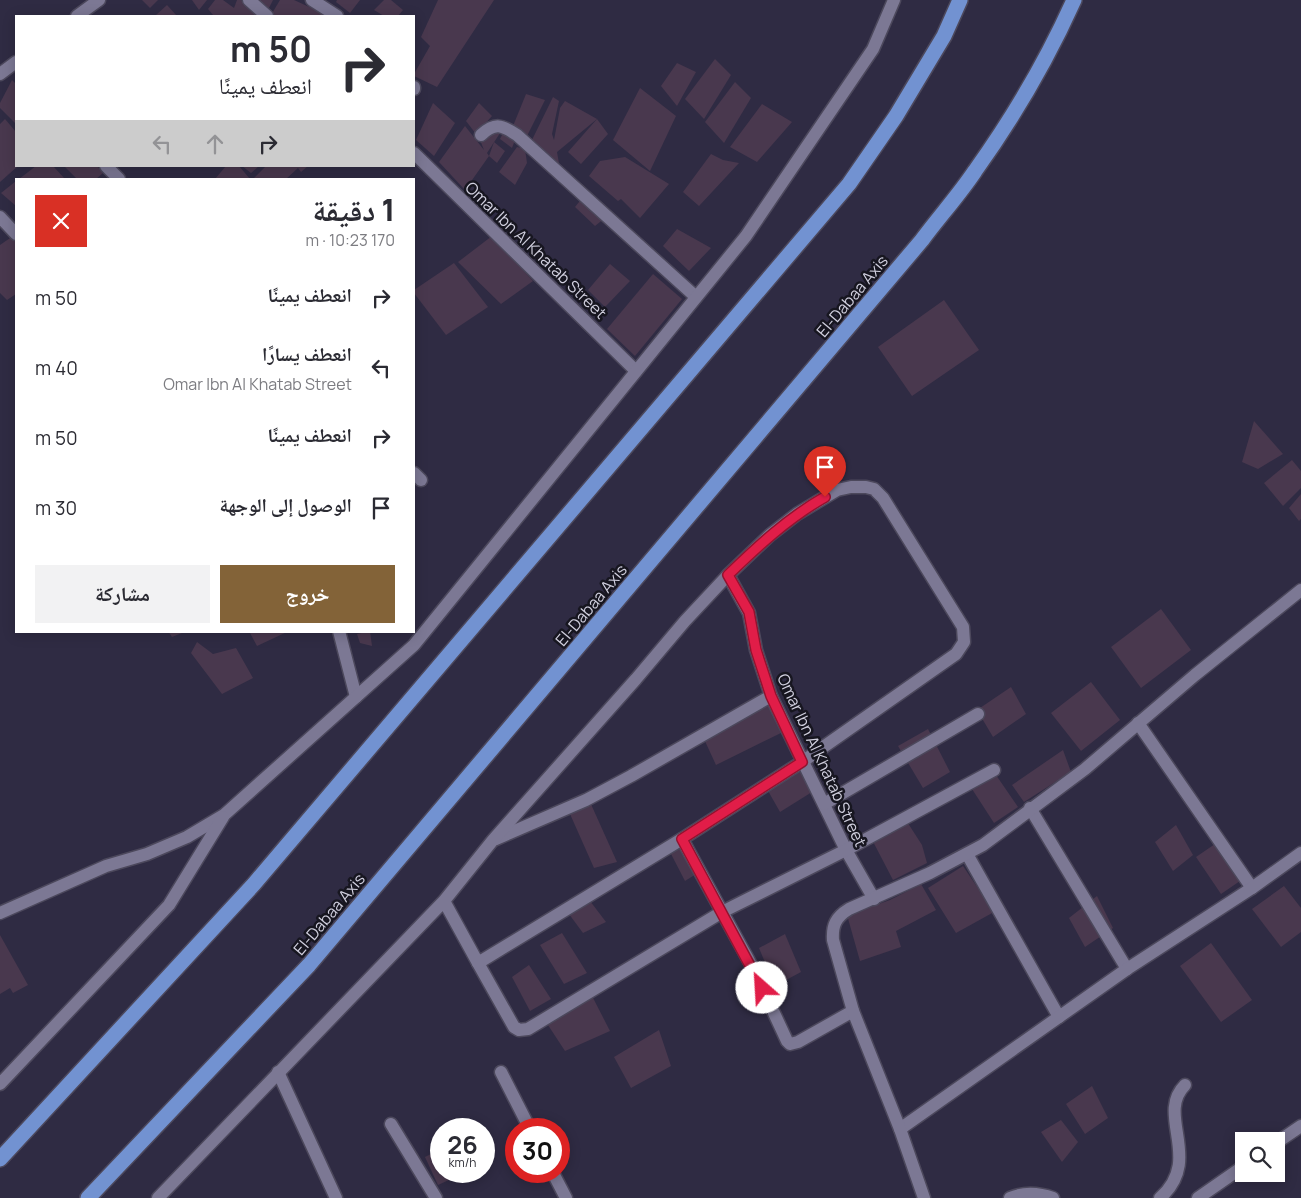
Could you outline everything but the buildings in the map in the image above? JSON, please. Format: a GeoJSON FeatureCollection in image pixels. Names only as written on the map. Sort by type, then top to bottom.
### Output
{"type":"FeatureCollection","features":[{"type":"Feature","properties":{"kind":"highway"},"geometry":{"type":"LineString","coordinates":[[0,1158],[254,884],[849,184],[896,116],[944,36],[960,0]]}},
{"type":"Feature","properties":{"kind":"highway","name":"El-Dabaa Axis"},"geometry":{"type":"LineString","coordinates":[[88,1198],[309,965],[922,240],[975,172],[1023,97],[1060,31],[1074,0]]}},
{"type":"Feature","properties":{"kind":"street"},"geometry":{"type":"LineString","coordinates":[[78,15],[99,0]]}},
{"type":"Feature","properties":{"kind":"street"},"geometry":{"type":"LineString","coordinates":[[249,0],[266,15]]}},
{"type":"Feature","properties":{"kind":"street"},"geometry":{"type":"LineString","coordinates":[[312,0],[335,15]]}},
{"type":"Feature","properties":{"kind":"street"},"geometry":{"type":"LineString","coordinates":[[0,913],[106,866],[147,854],[179,841],[224,815],[414,645],[746,236],[874,49],[894,0]]}},
{"type":"Feature","properties":{"kind":"street"},"geometry":{"type":"LineString","coordinates":[[481,135],[489,128],[498,125],[507,128],[517,135],[696,297]]}},
{"type":"Feature","properties":{"kind":"street","name":"Omar Ibn Al Khatab Street"},"geometry":{"type":"LineString","coordinates":[[415,154],[636,371]]}},
{"type":"Feature","properties":{"kind":"street"},"geometry":{"type":"LineString","coordinates":[[107,167],[118,178]]}},
{"type":"Feature","properties":{"kind":"street"},"geometry":{"type":"LineString","coordinates":[[0,217],[15,233]]}},
{"type":"Feature","properties":{"kind":"street"},"geometry":{"type":"LineString","coordinates":[[158,1198],[444,901],[493,840],[685,621],[728,575],[770,535],[813,503],[837,490],[851,487],[874,489],[884,498],[963,628],[964,642],[956,654],[802,762],[682,839],[478,963]]}},
{"type":"Feature","properties":{"kind":"street","name":"Omar Ibn Al Khatab Street"},"geometry":{"type":"LineString","coordinates":[[728,575],[749,612],[756,650],[771,696],[846,850],[874,899]]}},
{"type":"Feature","properties":{"kind":"street"},"geometry":{"type":"LineString","coordinates":[[924,1198],[900,1129],[853,1011],[833,940],[832,931],[835,922],[841,914],[930,874],[983,845],[1030,808],[1085,769],[1138,723],[1301,590]]}},
{"type":"Feature","properties":{"kind":"street"},"geometry":{"type":"LineString","coordinates":[[340,633],[356,697]]}},
{"type":"Feature","properties":{"kind":"street"},"geometry":{"type":"LineString","coordinates":[[493,840],[586,800],[632,776],[771,696]]}},
{"type":"Feature","properties":{"kind":"street"},"geometry":{"type":"LineString","coordinates":[[824,804],[978,714]]}},
{"type":"Feature","properties":{"kind":"street"},"geometry":{"type":"LineString","coordinates":[[1138,723],[1252,888]]}},
{"type":"Feature","properties":{"kind":"street"},"geometry":{"type":"LineString","coordinates":[[444,901],[514,1027],[523,1030],[528,1029],[722,912],[846,850],[994,770]]}},
{"type":"Feature","properties":{"kind":"street"},"geometry":{"type":"LineString","coordinates":[[1030,808],[1127,969]]}},
{"type":"Feature","properties":{"kind":"street"},"geometry":{"type":"LineString","coordinates":[[0,1084],[170,904],[224,815]]}},
{"type":"Feature","properties":{"kind":"street"},"geometry":{"type":"LineString","coordinates":[[682,839],[754,970],[787,1041],[790,1044],[798,1042],[853,1011]]}},
{"type":"Feature","properties":{"kind":"street"},"geometry":{"type":"LineString","coordinates":[[900,1129],[1127,969],[1252,888],[1301,853]]}},
{"type":"Feature","properties":{"kind":"street"},"geometry":{"type":"LineString","coordinates":[[967,854],[1059,1017]]}},
{"type":"Feature","properties":{"kind":"street"},"geometry":{"type":"LineString","coordinates":[[278,1072],[336,1198]]}},
{"type":"Feature","properties":{"kind":"street"},"geometry":{"type":"LineString","coordinates":[[501,1072],[524,1118]]}},
{"type":"Feature","properties":{"kind":"street"},"geometry":{"type":"LineString","coordinates":[[1160,1198],[1173,1182],[1179,1164],[1174,1108],[1176,1096],[1185,1085]]}},
{"type":"Feature","properties":{"kind":"street"},"geometry":{"type":"LineString","coordinates":[[391,1124],[436,1198]]}},
{"type":"Feature","properties":{"kind":"street"},"geometry":{"type":"LineString","coordinates":[[1285,1137],[1301,1126]]}},
{"type":"Feature","properties":{"kind":"street"},"geometry":{"type":"LineString","coordinates":[[1198,1198],[1235,1172]]}},
{"type":"Feature","properties":{"kind":"street"},"geometry":{"type":"LineString","coordinates":[[558,1183],[566,1198]]}},
{"type":"Feature","properties":{"kind":"street"},"geometry":{"type":"LineString","coordinates":[[1010,1198],[1025,1194],[1036,1194],[1053,1198]]}},
{"type":"Feature","properties":{"kind":"route"},"geometry":{"type":"LineString","coordinates":[[762,988],[682,839],[802,762],[771,696],[756,650],[749,612],[728,575],[770,535],[797,514],[825,497]]}}]}
